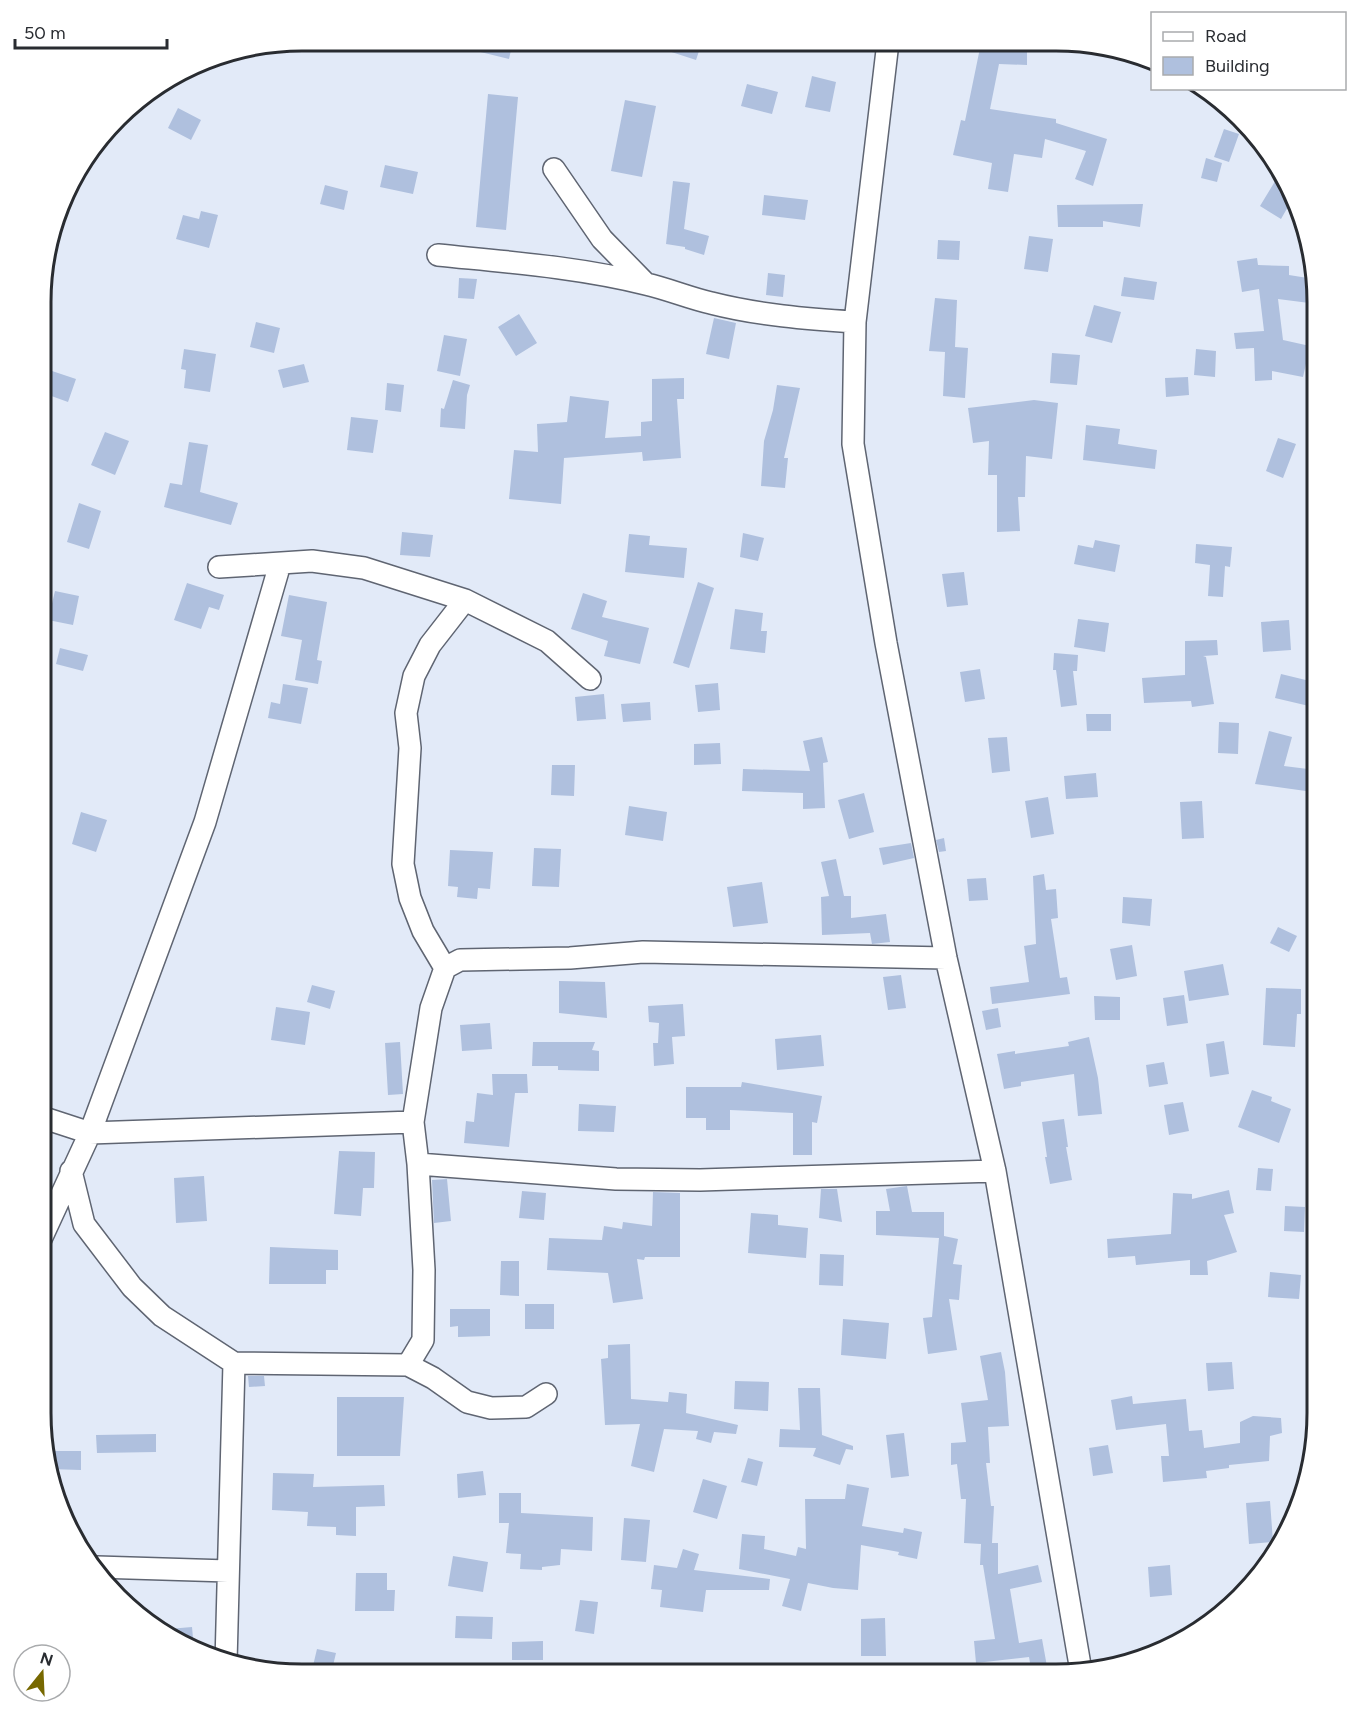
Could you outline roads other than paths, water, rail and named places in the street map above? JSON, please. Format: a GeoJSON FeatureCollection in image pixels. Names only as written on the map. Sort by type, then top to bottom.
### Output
{"type":"FeatureCollection","features":[{"type":"Feature","properties":{"kind":"street"},"geometry":{"type":"LineString","coordinates":[[887,51],[855,322],[853,444],[886,644],[946,958],[995,1171],[1080,1663]]}},
{"type":"Feature","properties":{"kind":"street"},"geometry":{"type":"LineString","coordinates":[[554,169],[602,239],[646,284]]}},
{"type":"Feature","properties":{"kind":"street"},"geometry":{"type":"LineString","coordinates":[[438,255],[569,269],[646,284],[711,303],[754,312],[796,319],[855,322]]}},
{"type":"Feature","properties":{"kind":"street"},"geometry":{"type":"LineString","coordinates":[[219,567],[312,561],[363,568],[465,600],[547,642],[590,679]]}},
{"type":"Feature","properties":{"kind":"street"},"geometry":{"type":"LineString","coordinates":[[51,1216],[90,1133],[205,822],[280,564]]}},
{"type":"Feature","properties":{"kind":"street"},"geometry":{"type":"LineString","coordinates":[[445,968],[420,923],[410,898],[403,864],[410,748],[406,713],[414,676],[430,645],[465,600]]}},
{"type":"Feature","properties":{"kind":"street"},"geometry":{"type":"LineString","coordinates":[[408,1365],[423,1340],[423,1270],[418,1164],[413,1122],[431,1008],[445,968],[460,960],[570,958],[642,952],[946,958]]}},
{"type":"Feature","properties":{"kind":"street"},"geometry":{"type":"LineString","coordinates":[[51,1120],[90,1133],[413,1122]]}},
{"type":"Feature","properties":{"kind":"street"},"geometry":{"type":"LineString","coordinates":[[418,1164],[616,1179],[995,1171]]}},
{"type":"Feature","properties":{"kind":"street"},"geometry":{"type":"LineString","coordinates":[[71,1171],[84,1224],[132,1287],[162,1316],[234,1363],[408,1365],[433,1378],[467,1402],[491,1408],[526,1407],[546,1394]]}},
{"type":"Feature","properties":{"kind":"street"},"geometry":{"type":"LineString","coordinates":[[226,1652],[234,1363]]}},
{"type":"Feature","properties":{"kind":"street"},"geometry":{"type":"LineString","coordinates":[[104,1567],[228,1571]]}}]}
